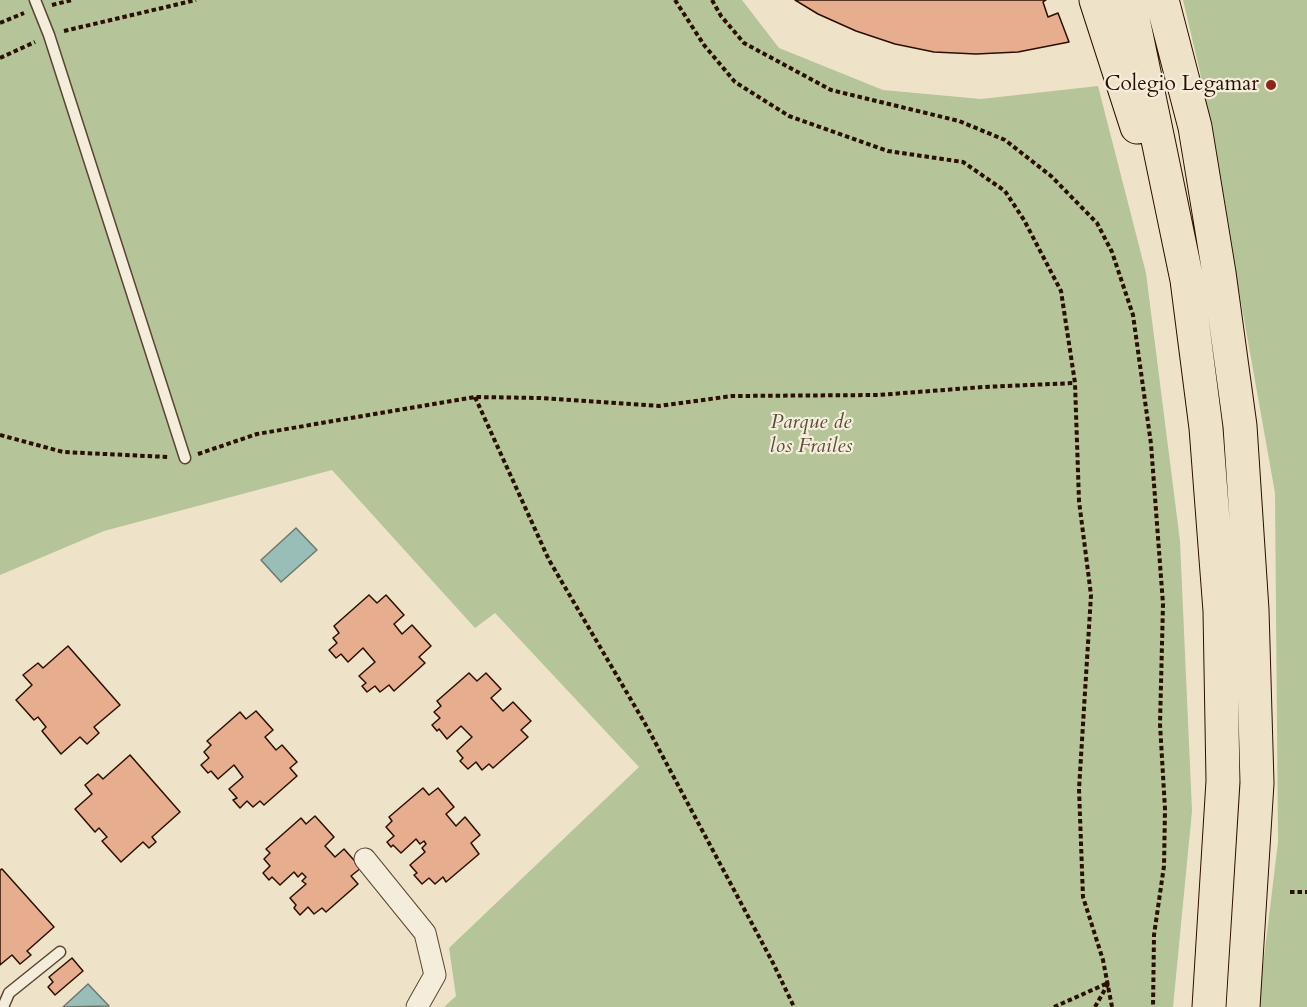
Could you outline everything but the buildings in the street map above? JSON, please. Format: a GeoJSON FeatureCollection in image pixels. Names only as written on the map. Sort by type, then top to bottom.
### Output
{"type":"FeatureCollection","features":[{"type":"Feature","properties":{"kind":"highway"},"geometry":{"type":"LineString","coordinates":[[1095,0],[1187,280]]}},
{"type":"Feature","properties":{"kind":"highway"},"geometry":{"type":"LineString","coordinates":[[1129,0],[1187,280],[1206,428],[1220,611],[1224,781],[1209,1007]]}},
{"type":"Feature","properties":{"kind":"highway"},"geometry":{"type":"LineString","coordinates":[[1162,0],[1195,127]]}},
{"type":"Feature","properties":{"kind":"highway"},"geometry":{"type":"LineString","coordinates":[[1175,0],[1220,273],[1240,426],[1252,610],[1257,783],[1243,1007]]}},
{"type":"Feature","properties":{"kind":"street"},"geometry":{"type":"LineString","coordinates":[[365,859],[425,933],[435,975],[417,1007]]}},
{"type":"Feature","properties":{"kind":"lane"},"geometry":{"type":"LineString","coordinates":[[35,0],[49,35],[185,458]]}},
{"type":"Feature","properties":{"kind":"lane"},"geometry":{"type":"LineString","coordinates":[[3,1007],[9,993],[60,952]]}},
{"type":"Feature","properties":{"kind":"path"},"geometry":{"type":"LineString","coordinates":[[0,58],[49,35],[196,0]]}},
{"type":"Feature","properties":{"kind":"path"},"geometry":{"type":"LineString","coordinates":[[675,0],[704,45],[735,82],[789,116],[888,151],[963,162],[1005,191],[1061,291],[1075,383],[1079,501],[1091,595],[1079,789],[1083,897],[1108,983],[1112,1007]]}},
{"type":"Feature","properties":{"kind":"path"},"geometry":{"type":"LineString","coordinates":[[712,0],[721,16],[744,43],[831,90],[960,121],[1005,140],[1051,176],[1097,223],[1112,252],[1133,315],[1151,444],[1163,604],[1160,724],[1165,809],[1164,866],[1154,935],[1153,1007]]}},
{"type":"Feature","properties":{"kind":"path"},"geometry":{"type":"LineString","coordinates":[[0,435],[63,452],[185,458],[257,434],[475,398],[550,399],[659,406],[732,396],[878,395],[1075,383]]}},
{"type":"Feature","properties":{"kind":"path"},"geometry":{"type":"LineString","coordinates":[[475,398],[549,560],[647,727],[794,1007]]}},
{"type":"Feature","properties":{"kind":"path"},"geometry":{"type":"LineString","coordinates":[[1290,892],[1307,892]]}},
{"type":"Feature","properties":{"kind":"path"},"geometry":{"type":"LineString","coordinates":[[1054,1007],[1108,983]]}},
{"type":"Feature","properties":{"kind":"path"},"geometry":{"type":"LineString","coordinates":[[1095,1007],[1108,983]]}},
{"type":"Feature","properties":{"kind":"green space","name":"Parque de los Frailes"},"geometry":{"type":"Polygon","coordinates":[[[0,0],[742,0],[779,48],[883,90],[981,99],[1098,86],[1146,273],[1180,541],[1192,811],[1173,1007],[444,1007],[456,996],[449,948],[639,767],[495,613],[475,628],[332,470],[104,531],[0,575],[0,0]]]}},
{"type":"Feature","properties":{"kind":"green space"},"geometry":{"type":"Polygon","coordinates":[[[1183,0],[1307,0],[1307,1007],[1258,1007],[1278,842],[1275,493],[1200,72],[1183,0]]]}},
{"type":"Feature","properties":{"kind":"water"},"geometry":{"type":"Polygon","coordinates":[[[296,528],[317,550],[281,582],[261,560],[296,528]]]}},
{"type":"Feature","properties":{"kind":"water"},"geometry":{"type":"Polygon","coordinates":[[[88,984],[109,1006],[63,1007],[88,984]]]}},
{"type":"Feature","properties":{"kind":"place","name":"Colegio Legamar"},"geometry":{"type":"Point","coordinates":[1271,85]}}]}
